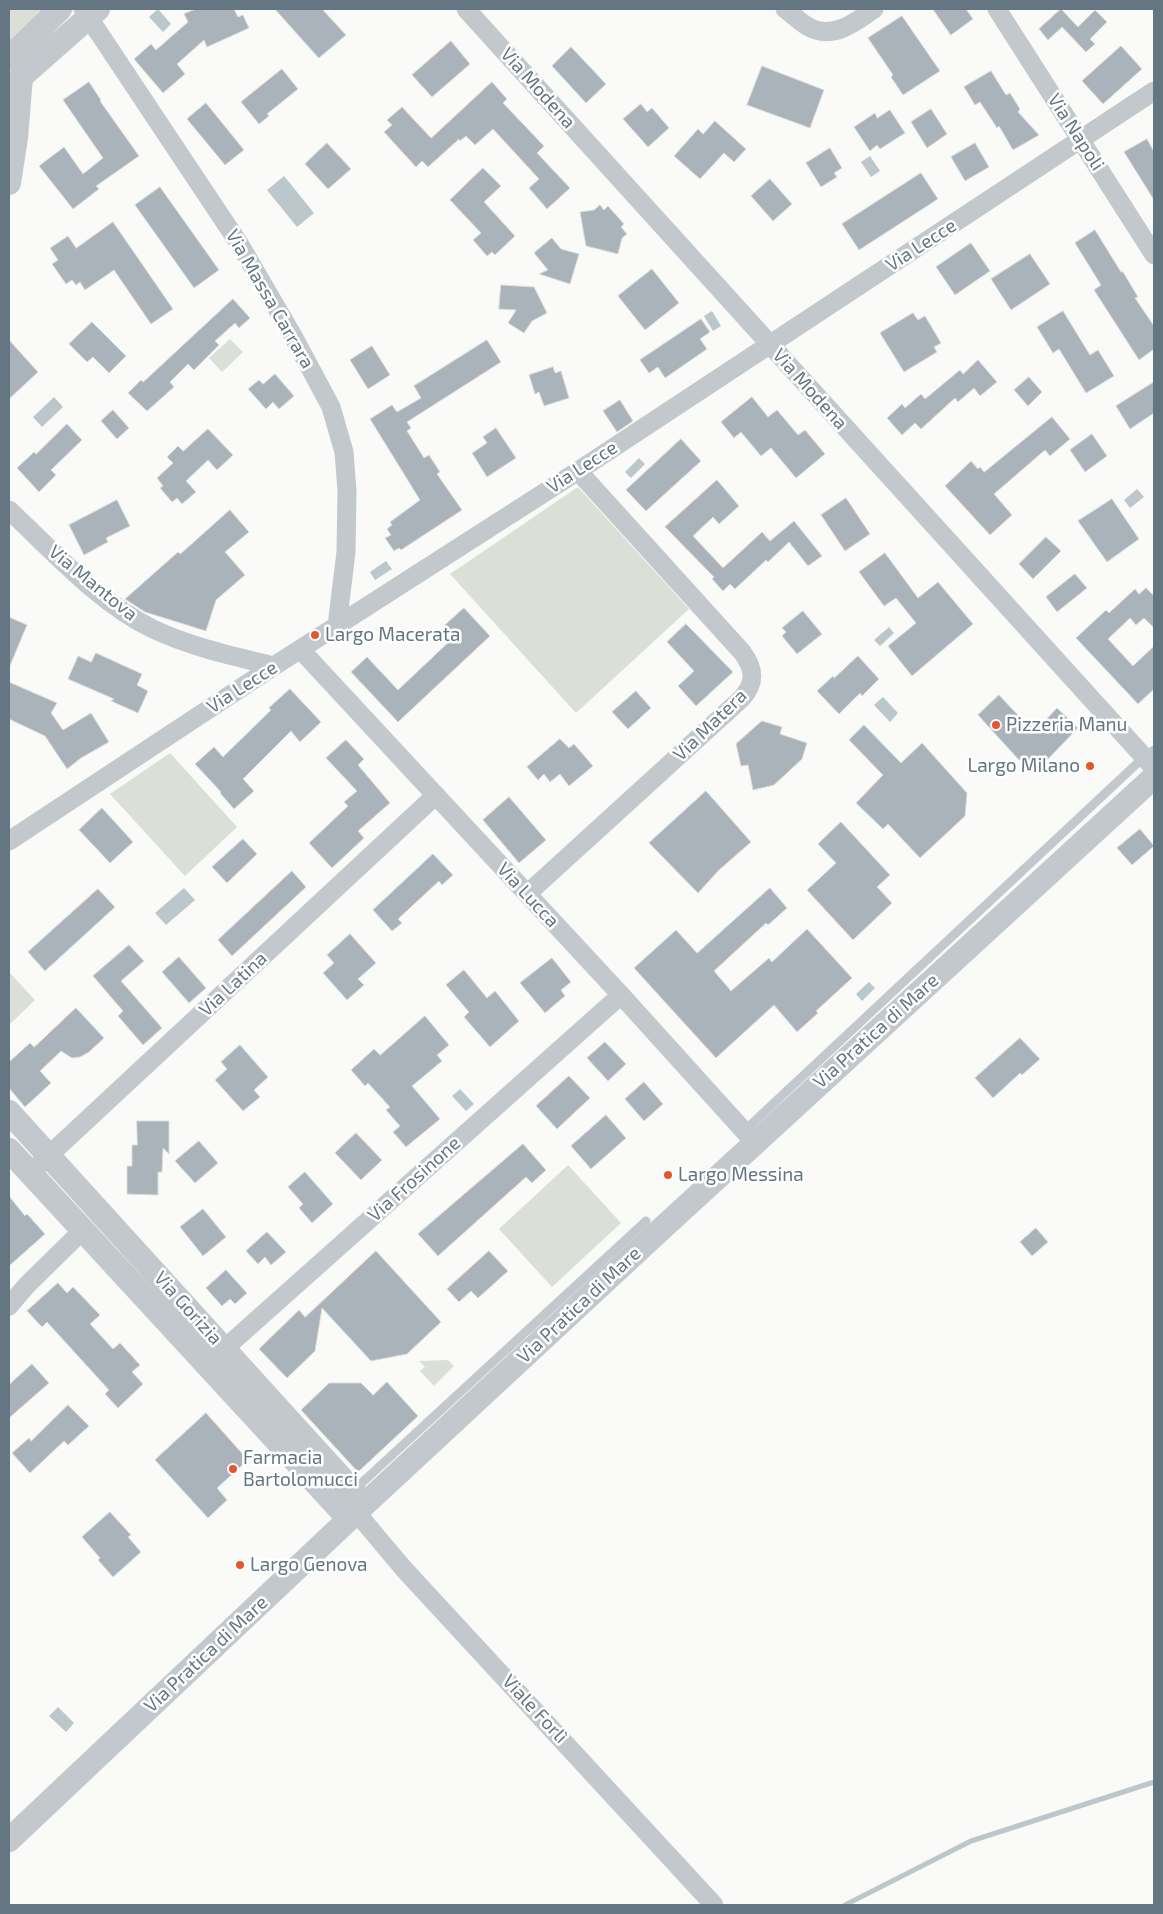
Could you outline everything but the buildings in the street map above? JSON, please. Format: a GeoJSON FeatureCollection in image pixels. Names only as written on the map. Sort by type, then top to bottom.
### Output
{"type":"FeatureCollection","features":[{"type":"Feature","properties":{"kind":"street"},"geometry":{"type":"LineString","coordinates":[[9,183],[16,138],[13,73],[60,9]]}},
{"type":"Feature","properties":{"kind":"street","name":"Via Modena"},"geometry":{"type":"LineString","coordinates":[[466,9],[1152,763]]}},
{"type":"Feature","properties":{"kind":"street"},"geometry":{"type":"LineString","coordinates":[[785,9],[810,28],[832,31],[849,26],[874,9]]}},
{"type":"Feature","properties":{"kind":"street","name":"Via Napoli"},"geometry":{"type":"LineString","coordinates":[[997,9],[1154,255]]}},
{"type":"Feature","properties":{"kind":"street"},"geometry":{"type":"LineString","coordinates":[[13,73],[90,11]]}},
{"type":"Feature","properties":{"kind":"street","name":"Via Massa Carrara"},"geometry":{"type":"LineString","coordinates":[[90,11],[240,245],[330,403],[344,452],[347,491],[346,552],[337,626]]}},
{"type":"Feature","properties":{"kind":"street","name":"Via Lecce"},"geometry":{"type":"LineString","coordinates":[[9,841],[300,649],[578,471],[1154,91]]}},
{"type":"Feature","properties":{"kind":"street","name":"Via Matera"},"geometry":{"type":"LineString","coordinates":[[527,894],[741,699],[749,688],[753,676],[752,666],[742,652],[578,471]]}},
{"type":"Feature","properties":{"kind":"street","name":"Via Mantova"},"geometry":{"type":"LineString","coordinates":[[9,510],[94,589],[138,621],[163,634],[195,645],[274,666]]}},
{"type":"Feature","properties":{"kind":"street","name":"Via Lucca"},"geometry":{"type":"LineString","coordinates":[[300,649],[621,994],[749,1136]]}},
{"type":"Feature","properties":{"kind":"street","name":"Via Pratica di Mare"},"geometry":{"type":"LineString","coordinates":[[9,1840],[356,1507],[749,1136],[1152,763]]}},
{"type":"Feature","properties":{"kind":"street","name":"Via Latina"},"geometry":{"type":"LineString","coordinates":[[30,1173],[436,795]]}},
{"type":"Feature","properties":{"kind":"street","name":"Via Frosinone"},"geometry":{"type":"LineString","coordinates":[[216,1356],[621,994]]}},
{"type":"Feature","properties":{"kind":"street","name":"Via Gorizia"},"geometry":{"type":"LineString","coordinates":[[9,1112],[48,1155],[216,1356],[356,1507]]}},
{"type":"Feature","properties":{"kind":"street","name":"Via Gorizia"},"geometry":{"type":"LineString","coordinates":[[9,1150],[82,1231],[216,1356]]}},
{"type":"Feature","properties":{"kind":"street"},"geometry":{"type":"LineString","coordinates":[[9,1306],[27,1285],[82,1231]]}},
{"type":"Feature","properties":{"kind":"street","name":"Viale Forlì"},"geometry":{"type":"LineString","coordinates":[[356,1507],[403,1568],[714,1905]]}},
{"type":"Feature","properties":{"kind":"lane"},"geometry":{"type":"LineString","coordinates":[[356,1507],[646,1221]]}},
{"type":"Feature","properties":{"kind":"shaded area"},"geometry":{"type":"Polygon","coordinates":[[[9,9],[48,9],[9,46],[9,9]]]}},
{"type":"Feature","properties":{"kind":"shaded area"},"geometry":{"type":"Polygon","coordinates":[[[158,9],[171,24],[163,32],[149,17],[158,9]]]}},
{"type":"Feature","properties":{"kind":"shaded area"},"geometry":{"type":"Polygon","coordinates":[[[870,156],[880,171],[871,177],[861,162],[870,156]]]}},
{"type":"Feature","properties":{"kind":"shaded area"},"geometry":{"type":"Polygon","coordinates":[[[284,176],[314,213],[297,227],[267,190],[284,176]]]}},
{"type":"Feature","properties":{"kind":"shaded area"},"geometry":{"type":"Polygon","coordinates":[[[712,311],[721,326],[713,331],[704,316],[712,311]]]}},
{"type":"Feature","properties":{"kind":"shaded area"},"geometry":{"type":"Polygon","coordinates":[[[230,339],[243,352],[222,372],[209,358],[230,339]]]}},
{"type":"Feature","properties":{"kind":"shaded area"},"geometry":{"type":"Polygon","coordinates":[[[54,397],[63,407],[42,427],[33,417],[54,397]]]}},
{"type":"Feature","properties":{"kind":"shaded area"},"geometry":{"type":"Polygon","coordinates":[[[639,458],[645,464],[631,478],[625,472],[639,458]]]}},
{"type":"Feature","properties":{"kind":"shaded area"},"geometry":{"type":"Polygon","coordinates":[[[578,487],[689,609],[576,713],[450,574],[578,487]]]}},
{"type":"Feature","properties":{"kind":"shaded area"},"geometry":{"type":"Polygon","coordinates":[[[1137,489],[1144,497],[1130,508],[1124,500],[1137,489]]]}},
{"type":"Feature","properties":{"kind":"shaded area"},"geometry":{"type":"Polygon","coordinates":[[[386,561],[392,569],[375,580],[370,572],[386,561]]]}},
{"type":"Feature","properties":{"kind":"shaded area"},"geometry":{"type":"Polygon","coordinates":[[[889,627],[894,633],[880,646],[874,640],[889,627]]]}},
{"type":"Feature","properties":{"kind":"shaded area"},"geometry":{"type":"Polygon","coordinates":[[[883,697],[898,713],[890,722],[874,705],[883,697]]]}},
{"type":"Feature","properties":{"kind":"shaded area"},"geometry":{"type":"Polygon","coordinates":[[[170,753],[237,827],[185,876],[110,794],[170,753]]]}},
{"type":"Feature","properties":{"kind":"shaded area"},"geometry":{"type":"Polygon","coordinates":[[[184,888],[195,900],[166,925],[155,913],[184,888]]]}},
{"type":"Feature","properties":{"kind":"shaded area"},"geometry":{"type":"Polygon","coordinates":[[[9,972],[35,1000],[9,1025],[9,972]]]}},
{"type":"Feature","properties":{"kind":"shaded area"},"geometry":{"type":"Polygon","coordinates":[[[869,982],[875,988],[862,1001],[856,994],[869,982]]]}},
{"type":"Feature","properties":{"kind":"shaded area"},"geometry":{"type":"Polygon","coordinates":[[[460,1089],[474,1104],[466,1111],[452,1096],[460,1089]]]}},
{"type":"Feature","properties":{"kind":"shaded area"},"geometry":{"type":"Polygon","coordinates":[[[568,1165],[621,1223],[552,1287],[499,1229],[568,1165]]]}},
{"type":"Feature","properties":{"kind":"shaded area"},"geometry":{"type":"Polygon","coordinates":[[[448,1360],[454,1366],[434,1386],[420,1371],[425,1367],[419,1361],[448,1360]]]}},
{"type":"Feature","properties":{"kind":"shaded area"},"geometry":{"type":"Polygon","coordinates":[[[58,1707],[74,1723],[66,1732],[49,1716],[58,1707]]]}},
{"type":"Feature","properties":{"kind":"waterway"},"geometry":{"type":"LineString","coordinates":[[845,1905],[971,1841],[1154,1782]]}},
{"type":"Feature","properties":{"kind":"place","name":"Largo Macerata"},"geometry":{"type":"Point","coordinates":[315,635]}},
{"type":"Feature","properties":{"kind":"place","name":"Pizzeria Manu"},"geometry":{"type":"Point","coordinates":[996,725]}},
{"type":"Feature","properties":{"kind":"place","name":"Largo Milano"},"geometry":{"type":"Point","coordinates":[1090,766]}},
{"type":"Feature","properties":{"kind":"place","name":"Largo Messina"},"geometry":{"type":"Point","coordinates":[668,1175]}},
{"type":"Feature","properties":{"kind":"place","name":"Farmacia Bartolomucci"},"geometry":{"type":"Point","coordinates":[233,1469]}},
{"type":"Feature","properties":{"kind":"place","name":"Largo Genova"},"geometry":{"type":"Point","coordinates":[240,1565]}}]}
